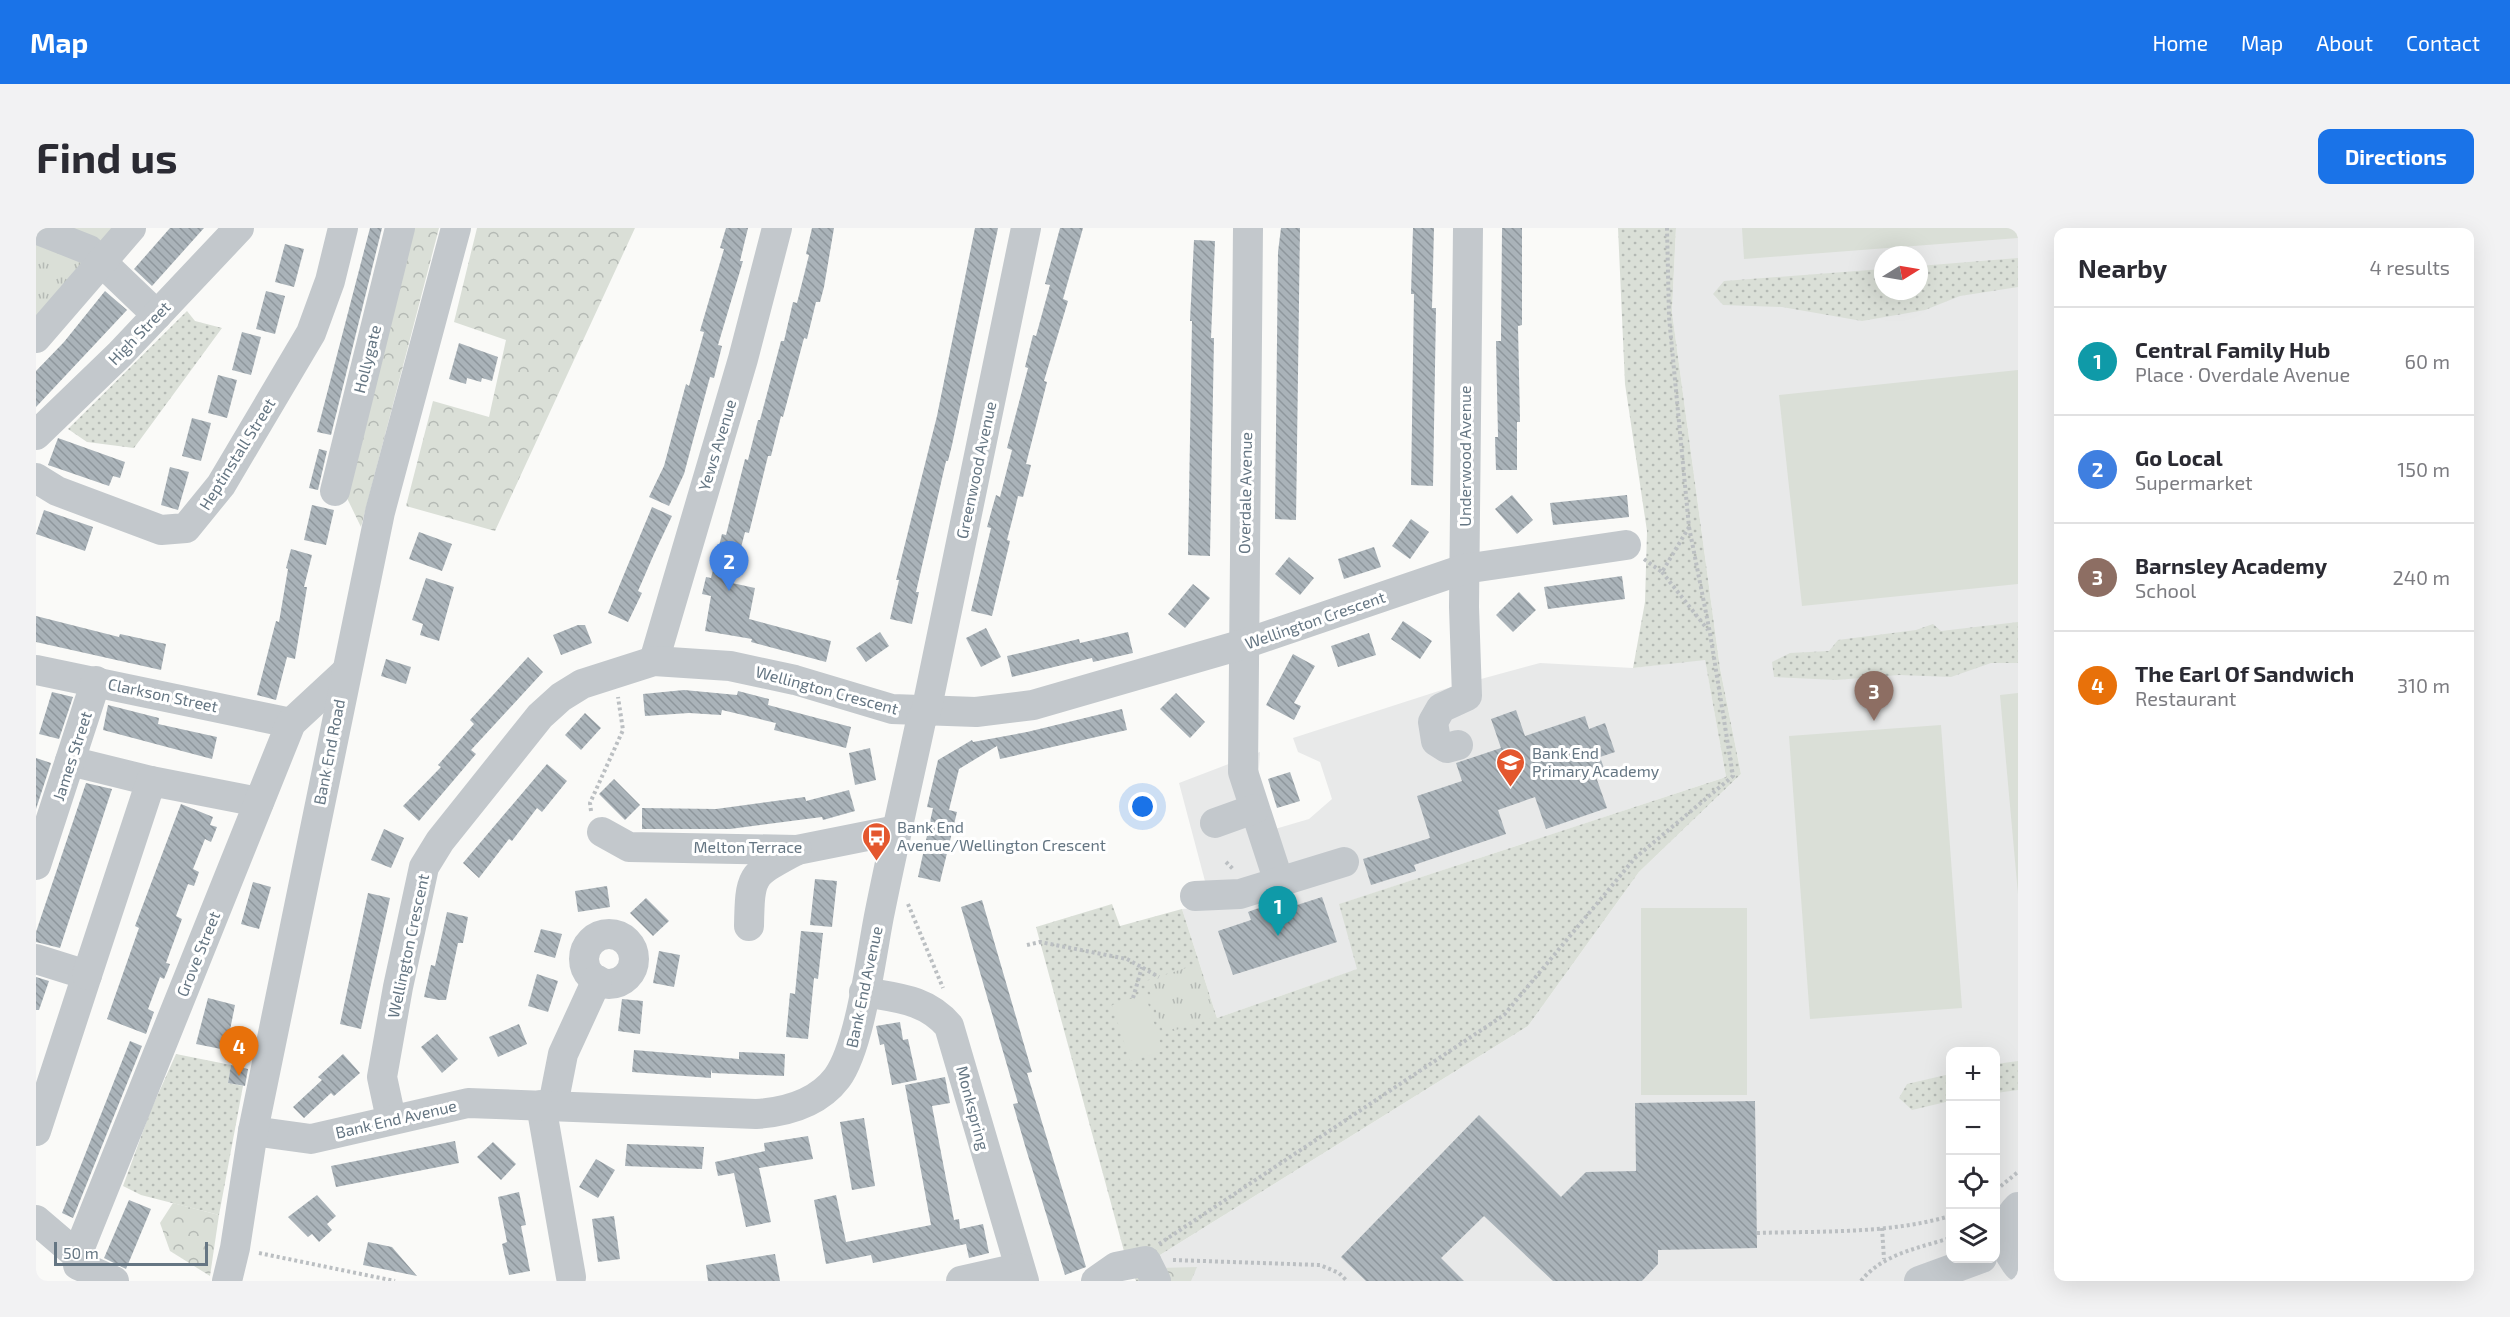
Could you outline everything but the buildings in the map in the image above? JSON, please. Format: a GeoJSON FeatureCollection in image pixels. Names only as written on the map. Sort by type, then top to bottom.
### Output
{"type":"FeatureCollection","features":[{"type":"Feature","properties":{"kind":"street"},"geometry":{"type":"LineString","coordinates":[[36,338],[89,247],[130,228]]}},
{"type":"Feature","properties":{"kind":"street","name":"High Street"},"geometry":{"type":"LineString","coordinates":[[36,435],[157,315],[239,228]]}},
{"type":"Feature","properties":{"kind":"street","name":"Heptinstall Street"},"geometry":{"type":"LineString","coordinates":[[36,478],[57,491],[161,530],[186,528],[221,484],[311,333],[330,281],[343,228]]}},
{"type":"Feature","properties":{"kind":"street","name":"Hollygate"},"geometry":{"type":"LineString","coordinates":[[335,491],[400,228]]}},
{"type":"Feature","properties":{"kind":"street","name":"Bank End Road"},"geometry":{"type":"LineString","coordinates":[[227,1281],[235,1248],[253,1131],[380,512],[456,228]]}},
{"type":"Feature","properties":{"kind":"street","name":"Yews Avenue"},"geometry":{"type":"LineString","coordinates":[[654,661],[743,359],[777,228]]}},
{"type":"Feature","properties":{"kind":"street","name":"Greenwood Avenue"},"geometry":{"type":"LineString","coordinates":[[926,712],[1026,228]]}},
{"type":"Feature","properties":{"kind":"street","name":"Overdale Avenue"},"geometry":{"type":"LineString","coordinates":[[1248,228],[1243,772],[1254,809],[1270,843],[1279,882]]}},
{"type":"Feature","properties":{"kind":"street","name":"Underwood Avenue"},"geometry":{"type":"LineString","coordinates":[[1458,746],[1447,748],[1436,741],[1433,722],[1441,708],[1475,690],[1464,569],[1468,228]]}},
{"type":"Feature","properties":{"kind":"street"},"geometry":{"type":"LineString","coordinates":[[36,229],[89,247],[157,315]]}},
{"type":"Feature","properties":{"kind":"street","name":"Wellington Crescent"},"geometry":{"type":"LineString","coordinates":[[391,1119],[382,1077],[398,987],[424,867],[440,842],[540,716],[561,697],[582,684],[654,661],[730,666],[795,680],[892,709],[976,712],[1033,705],[1244,644],[1464,569],[1626,545]]}},
{"type":"Feature","properties":{"kind":"street","name":"Clarkson Street"},"geometry":{"type":"LineString","coordinates":[[36,670],[291,723]]}},
{"type":"Feature","properties":{"kind":"street","name":"Grove Street"},"geometry":{"type":"LineString","coordinates":[[77,1255],[291,723],[346,672]]}},
{"type":"Feature","properties":{"kind":"street","name":"James Street"},"geometry":{"type":"LineString","coordinates":[[36,864],[48,790],[70,761],[96,681]]}},
{"type":"Feature","properties":{"kind":"street","name":"Bank End Avenue"},"geometry":{"type":"LineString","coordinates":[[253,1131],[311,1139],[468,1102],[756,1114],[780,1113],[817,1097],[837,1078],[851,1051],[921,721],[926,712]]}},
{"type":"Feature","properties":{"kind":"street"},"geometry":{"type":"LineString","coordinates":[[70,761],[151,781],[259,802]]}},
{"type":"Feature","properties":{"kind":"street"},"geometry":{"type":"LineString","coordinates":[[36,1131],[151,781]]}},
{"type":"Feature","properties":{"kind":"street"},"geometry":{"type":"LineString","coordinates":[[1215,823],[1254,809]]}},
{"type":"Feature","properties":{"kind":"street","name":"Melton Terrace"},"geometry":{"type":"LineString","coordinates":[[602,832],[629,847],[797,850],[897,830]]}},
{"type":"Feature","properties":{"kind":"street"},"geometry":{"type":"LineString","coordinates":[[749,926],[750,888],[762,870],[797,850]]}},
{"type":"Feature","properties":{"kind":"street"},"geometry":{"type":"LineString","coordinates":[[1195,896],[1240,894],[1279,882],[1309,869],[1344,862]]}},
{"type":"Feature","properties":{"kind":"street"},"geometry":{"type":"LineString","coordinates":[[36,959],[87,975]]}},
{"type":"Feature","properties":{"kind":"street"},"geometry":{"type":"LineString","coordinates":[[572,1280],[547,1105],[562,1054],[597,980]]}},
{"type":"Feature","properties":{"kind":"street","name":"Monkspring"},"geometry":{"type":"LineString","coordinates":[[864,992],[895,996],[921,1004],[938,1013],[949,1026],[1021,1274]]}},
{"type":"Feature","properties":{"kind":"street"},"geometry":{"type":"LineString","coordinates":[[1919,1281],[2001,1257],[2008,1218],[2018,1207]]}},
{"type":"Feature","properties":{"kind":"street"},"geometry":{"type":"LineString","coordinates":[[36,1220],[77,1255],[78,1265],[114,1281]]}},
{"type":"Feature","properties":{"kind":"street"},"geometry":{"type":"LineString","coordinates":[[1096,1281],[1116,1267],[1151,1271]]}},
{"type":"Feature","properties":{"kind":"street"},"geometry":{"type":"LineString","coordinates":[[961,1281],[1021,1274]]}},
{"type":"Feature","properties":{"kind":"path"},"geometry":{"type":"LineString","coordinates":[[1347,1281],[1339,1273],[1320,1265],[1151,1271],[1160,1243],[1504,1015],[1635,858],[1733,776],[1710,633],[1689,526],[1669,317],[1667,228]]}},
{"type":"Feature","properties":{"kind":"path"},"geometry":{"type":"LineString","coordinates":[[1662,572],[1689,526]]}},
{"type":"Feature","properties":{"kind":"path"},"geometry":{"type":"LineString","coordinates":[[1626,545],[1662,572],[1710,633]]}},
{"type":"Feature","properties":{"kind":"path"},"geometry":{"type":"LineString","coordinates":[[602,832],[591,816],[590,803],[623,730],[610,674]]}},
{"type":"Feature","properties":{"kind":"path"},"geometry":{"type":"LineString","coordinates":[[907,902],[946,994]]}},
{"type":"Feature","properties":{"kind":"path"},"geometry":{"type":"LineString","coordinates":[[1027,945],[1040,942],[1127,959],[1159,977]]}},
{"type":"Feature","properties":{"kind":"path"},"geometry":{"type":"LineString","coordinates":[[1133,998],[1142,968]]}},
{"type":"Feature","properties":{"kind":"path"},"geometry":{"type":"LineString","coordinates":[[2000,1186],[2018,1172]]}},
{"type":"Feature","properties":{"kind":"path"},"geometry":{"type":"LineString","coordinates":[[1757,1233],[1882,1228],[1925,1224],[1946,1217]]}},
{"type":"Feature","properties":{"kind":"path"},"geometry":{"type":"LineString","coordinates":[[1882,1228],[1884,1259]]}},
{"type":"Feature","properties":{"kind":"path"},"geometry":{"type":"LineString","coordinates":[[1861,1281],[1869,1270],[1884,1259],[1946,1239]]}},
{"type":"Feature","properties":{"kind":"path"},"geometry":{"type":"LineString","coordinates":[[235,1248],[395,1281]]}},
{"type":"Feature","properties":{"kind":"shaded area"},"geometry":{"type":"Polygon","coordinates":[[[1676,228],[2018,228],[2018,1281],[1166,1281],[1160,1255],[1528,1026],[1639,872],[1741,774],[1720,668],[1672,312],[1676,228]]]}},
{"type":"Feature","properties":{"kind":"shaded area","name":"Bank End Primary Academy"},"geometry":{"type":"Polygon","coordinates":[[[1705,659],[1726,777],[1340,904],[1358,969],[1217,1018],[1182,909],[1197,908],[1206,885],[1179,783],[1260,752],[1258,781],[1275,829],[1309,819],[1332,799],[1320,762],[1298,752],[1293,738],[1448,688],[1540,663],[1633,668],[1705,659]]]}},
{"type":"Feature","properties":{"kind":"green space"},"geometry":{"type":"Polygon","coordinates":[[[36,228],[125,228],[36,328],[36,228]]]}},
{"type":"Feature","properties":{"kind":"green space"},"geometry":{"type":"Polygon","coordinates":[[[407,228],[439,228],[361,527],[345,494],[407,228]]]}},
{"type":"Feature","properties":{"kind":"green space"},"geometry":{"type":"Polygon","coordinates":[[[477,228],[635,228],[495,531],[406,506],[433,401],[489,417],[506,340],[454,322],[477,228]]]}},
{"type":"Feature","properties":{"kind":"green space"},"geometry":{"type":"Polygon","coordinates":[[[1618,228],[1676,228],[1672,312],[1720,668],[1741,774],[1639,872],[1528,1026],[1160,1255],[1166,1281],[1136,1281],[1125,1255],[1036,927],[1112,904],[1120,926],[1182,909],[1217,1018],[1357,969],[1339,904],[1726,777],[1705,660],[1633,668],[1645,602],[1647,531],[1625,384],[1618,228]]]}},
{"type":"Feature","properties":{"kind":"green space"},"geometry":{"type":"Polygon","coordinates":[[[1742,228],[2018,228],[2018,238],[1914,246],[1874,246],[1874,249],[1744,259],[1742,228]]]}},
{"type":"Feature","properties":{"kind":"green space"},"geometry":{"type":"Polygon","coordinates":[[[2018,258],[2018,287],[1960,296],[1925,310],[1862,321],[1782,307],[1723,305],[1713,294],[1724,281],[1874,270],[1874,300],[1928,300],[1928,265],[2018,258]]]}},
{"type":"Feature","properties":{"kind":"green space"},"geometry":{"type":"Polygon","coordinates":[[[187,311],[195,321],[222,328],[134,448],[87,442],[68,429],[187,311]]]}},
{"type":"Feature","properties":{"kind":"green space"},"geometry":{"type":"Polygon","coordinates":[[[2018,370],[2018,584],[1802,606],[1779,395],[2018,370]]]}},
{"type":"Feature","properties":{"kind":"green space"},"geometry":{"type":"Polygon","coordinates":[[[2018,622],[2018,663],[1991,663],[1951,677],[1899,675],[1836,680],[1774,677],[1772,662],[1790,653],[1829,651],[1838,640],[1916,630],[1933,624],[1941,631],[2018,622]]]}},
{"type":"Feature","properties":{"kind":"green space"},"geometry":{"type":"Polygon","coordinates":[[[2018,693],[2018,894],[2000,695],[2018,693]]]}},
{"type":"Feature","properties":{"kind":"green space"},"geometry":{"type":"Polygon","coordinates":[[[1941,725],[1962,1008],[1810,1019],[1789,736],[1941,725]]]}},
{"type":"Feature","properties":{"kind":"green space"},"geometry":{"type":"Polygon","coordinates":[[[1641,908],[1747,908],[1747,1095],[1641,1095],[1641,908]]]}},
{"type":"Feature","properties":{"kind":"green space"},"geometry":{"type":"Polygon","coordinates":[[[1198,964],[1215,1017],[1164,1034],[1146,981],[1198,964]]]}},
{"type":"Feature","properties":{"kind":"green space"},"geometry":{"type":"Polygon","coordinates":[[[1145,994],[1163,1051],[1130,1061],[1112,1005],[1145,994]]]}},
{"type":"Feature","properties":{"kind":"green space"},"geometry":{"type":"Polygon","coordinates":[[[176,1054],[231,1065],[228,1083],[243,1086],[219,1215],[141,1195],[123,1186],[150,1112],[176,1054]]]}},
{"type":"Feature","properties":{"kind":"green space"},"geometry":{"type":"Polygon","coordinates":[[[2018,1061],[2018,1090],[2000,1092],[2000,1063],[2018,1061]]]}},
{"type":"Feature","properties":{"kind":"green space"},"geometry":{"type":"Polygon","coordinates":[[[1946,1075],[1946,1102],[1912,1110],[1899,1098],[1907,1084],[1946,1075]]]}},
{"type":"Feature","properties":{"kind":"green space"},"geometry":{"type":"Polygon","coordinates":[[[173,1203],[219,1215],[210,1276],[170,1251],[160,1223],[173,1203]]]}},
{"type":"Feature","properties":{"kind":"green space"},"geometry":{"type":"Polygon","coordinates":[[[1197,1267],[1191,1281],[1166,1281],[1159,1268],[1197,1267]]]}},
{"type":"Feature","properties":{"kind":"place","name":"Go Local"},"geometry":{"type":"Point","coordinates":[729,591]}},
{"type":"Feature","properties":{"kind":"place","name":"Barnsley Academy"},"geometry":{"type":"Point","coordinates":[1874,721]}},
{"type":"Feature","properties":{"kind":"place","name":"Bank End Primary Academy"},"geometry":{"type":"Point","coordinates":[1511,788]}},
{"type":"Feature","properties":{"kind":"place","name":"Bank End Avenue/Wellington Crescent"},"geometry":{"type":"Point","coordinates":[876,862]}},
{"type":"Feature","properties":{"kind":"place","name":"Central Family Hub"},"geometry":{"type":"Point","coordinates":[1278,936]}},
{"type":"Feature","properties":{"kind":"place","name":"The Earl Of Sandwich"},"geometry":{"type":"Point","coordinates":[239,1076]}}]}
